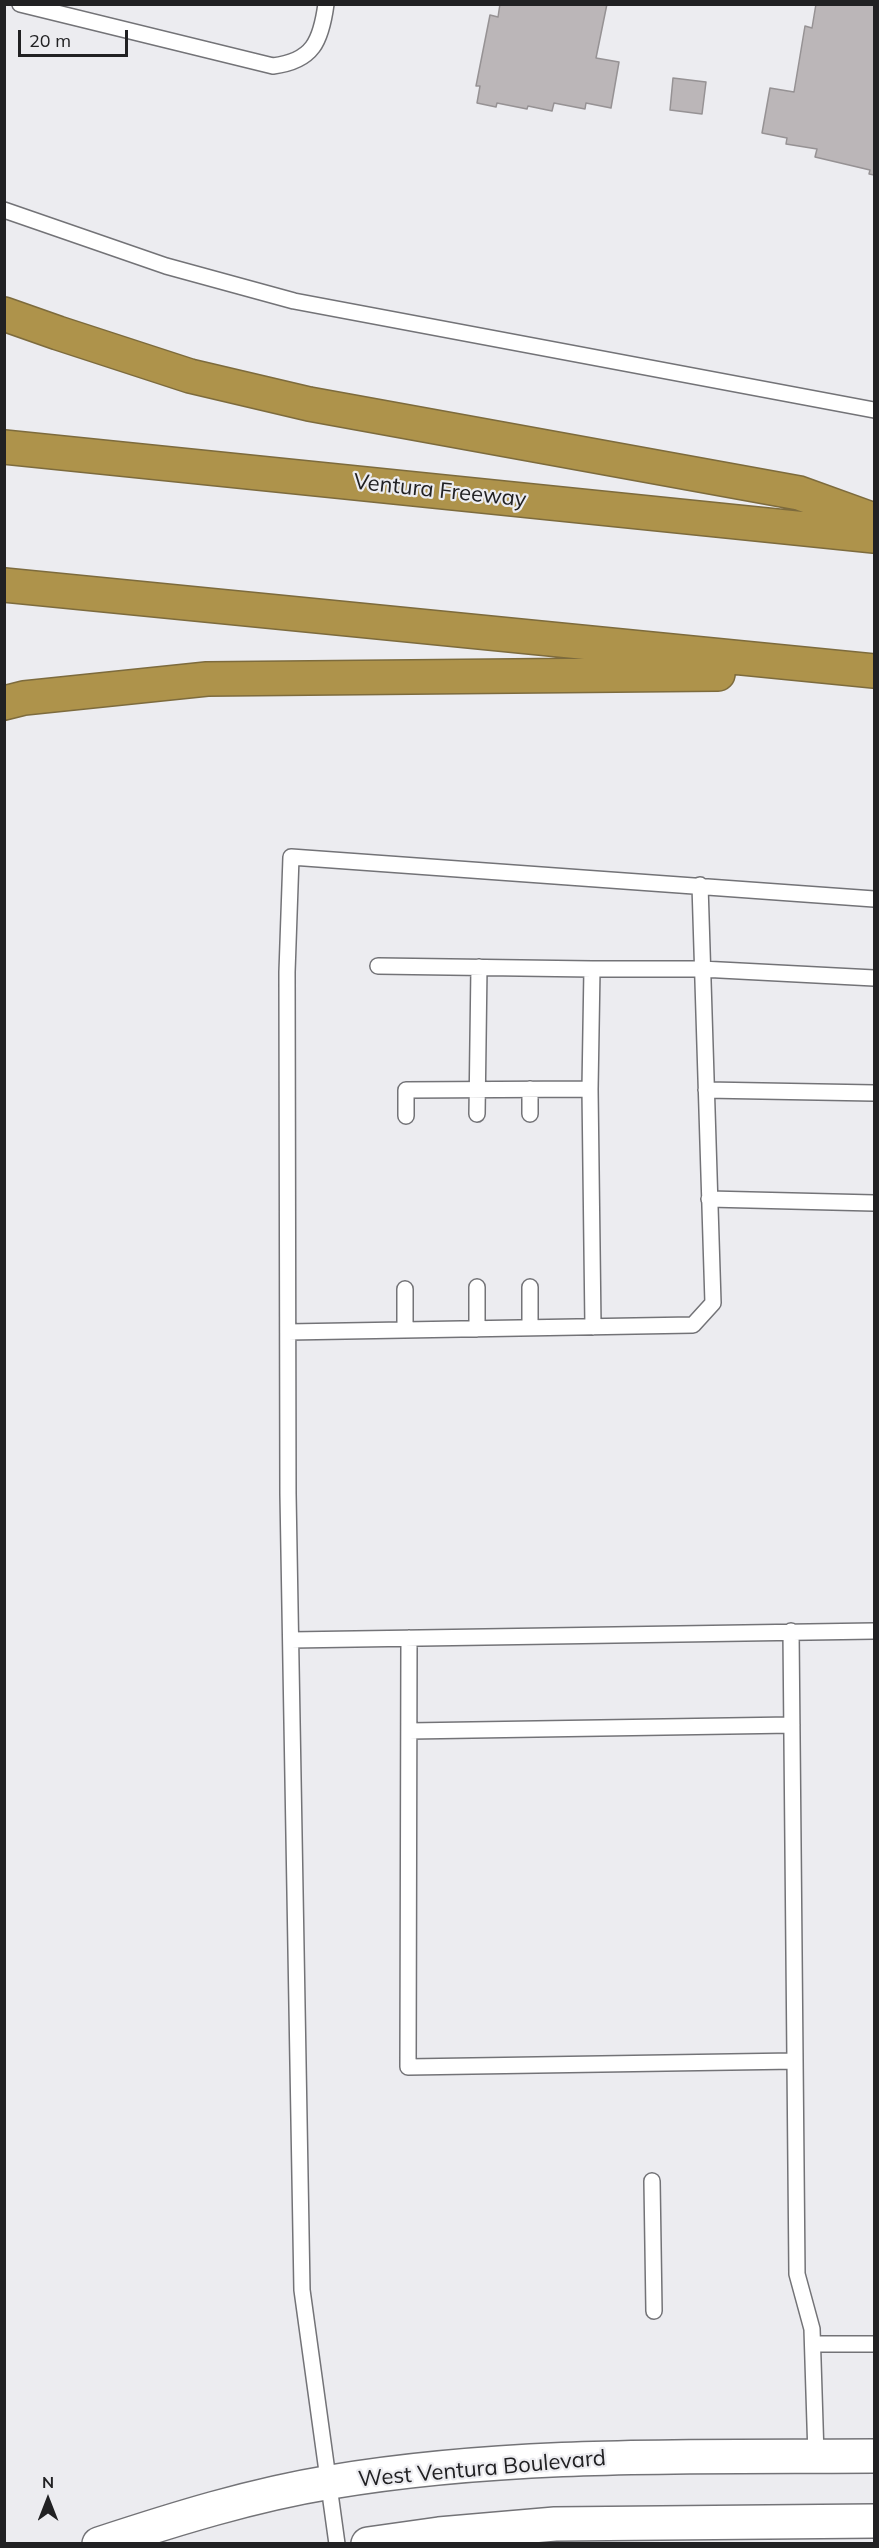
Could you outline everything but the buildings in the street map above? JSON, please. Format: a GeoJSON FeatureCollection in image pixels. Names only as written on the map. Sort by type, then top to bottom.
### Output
{"type":"FeatureCollection","features":[{"type":"Feature","properties":{"kind":"highway"},"geometry":{"type":"LineString","coordinates":[[4,314],[190,376],[309,404],[799,493],[874,520]]}},
{"type":"Feature","properties":{"kind":"highway","name":"Ventura Freeway"},"geometry":{"type":"LineString","coordinates":[[4,447],[874,536]]}},
{"type":"Feature","properties":{"kind":"highway"},"geometry":{"type":"LineString","coordinates":[[4,585],[874,672]]}},
{"type":"Feature","properties":{"kind":"highway"},"geometry":{"type":"LineString","coordinates":[[4,703],[24,698],[207,679],[874,672]]}},
{"type":"Feature","properties":{"kind":"street","name":"West Ventura Boulevard"},"geometry":{"type":"LineString","coordinates":[[99,2544],[197,2512],[330,2482],[423,2469],[551,2459],[874,2456]]}},
{"type":"Feature","properties":{"kind":"street"},"geometry":{"type":"LineString","coordinates":[[368,2544],[439,2534],[555,2524],[874,2521]]}},
{"type":"Feature","properties":{"kind":"lane"},"geometry":{"type":"LineString","coordinates":[[20,4],[273,66],[301,59],[311,50],[323,28],[326,4]]}},
{"type":"Feature","properties":{"kind":"lane"},"geometry":{"type":"LineString","coordinates":[[4,210],[166,266],[294,301],[874,410]]}},
{"type":"Feature","properties":{"kind":"lane"},"geometry":{"type":"LineString","coordinates":[[337,2544],[302,2290],[288,1332],[287,972],[291,857],[874,899]]}},
{"type":"Feature","properties":{"kind":"lane"},"geometry":{"type":"LineString","coordinates":[[288,1332],[693,1325],[713,1303],[700,885]]}},
{"type":"Feature","properties":{"kind":"lane"},"geometry":{"type":"LineString","coordinates":[[378,966],[701,969],[874,978]]}},
{"type":"Feature","properties":{"kind":"lane"},"geometry":{"type":"LineString","coordinates":[[477,1114],[479,967]]}},
{"type":"Feature","properties":{"kind":"lane"},"geometry":{"type":"LineString","coordinates":[[592,969],[590,1089],[593,1327]]}},
{"type":"Feature","properties":{"kind":"lane"},"geometry":{"type":"LineString","coordinates":[[530,1089],[530,1114]]}},
{"type":"Feature","properties":{"kind":"lane"},"geometry":{"type":"LineString","coordinates":[[406,1116],[406,1090],[590,1089]]}},
{"type":"Feature","properties":{"kind":"lane"},"geometry":{"type":"LineString","coordinates":[[706,1090],[874,1093]]}},
{"type":"Feature","properties":{"kind":"lane"},"geometry":{"type":"LineString","coordinates":[[709,1199],[874,1203]]}},
{"type":"Feature","properties":{"kind":"lane"},"geometry":{"type":"LineString","coordinates":[[477,1287],[477,1329]]}},
{"type":"Feature","properties":{"kind":"lane"},"geometry":{"type":"LineString","coordinates":[[530,1287],[530,1328]]}},
{"type":"Feature","properties":{"kind":"lane"},"geometry":{"type":"LineString","coordinates":[[405,1289],[405,1330]]}},
{"type":"Feature","properties":{"kind":"lane"},"geometry":{"type":"LineString","coordinates":[[791,1631],[797,2274],[812,2329],[816,2456]]}},
{"type":"Feature","properties":{"kind":"lane"},"geometry":{"type":"LineString","coordinates":[[291,1640],[874,1631]]}},
{"type":"Feature","properties":{"kind":"lane"},"geometry":{"type":"LineString","coordinates":[[409,1638],[408,2067],[795,2061]]}},
{"type":"Feature","properties":{"kind":"lane"},"geometry":{"type":"LineString","coordinates":[[409,1731],[792,1725]]}},
{"type":"Feature","properties":{"kind":"lane"},"geometry":{"type":"LineString","coordinates":[[652,2181],[654,2311]]}},
{"type":"Feature","properties":{"kind":"lane"},"geometry":{"type":"LineString","coordinates":[[813,2344],[874,2344]]}}]}
